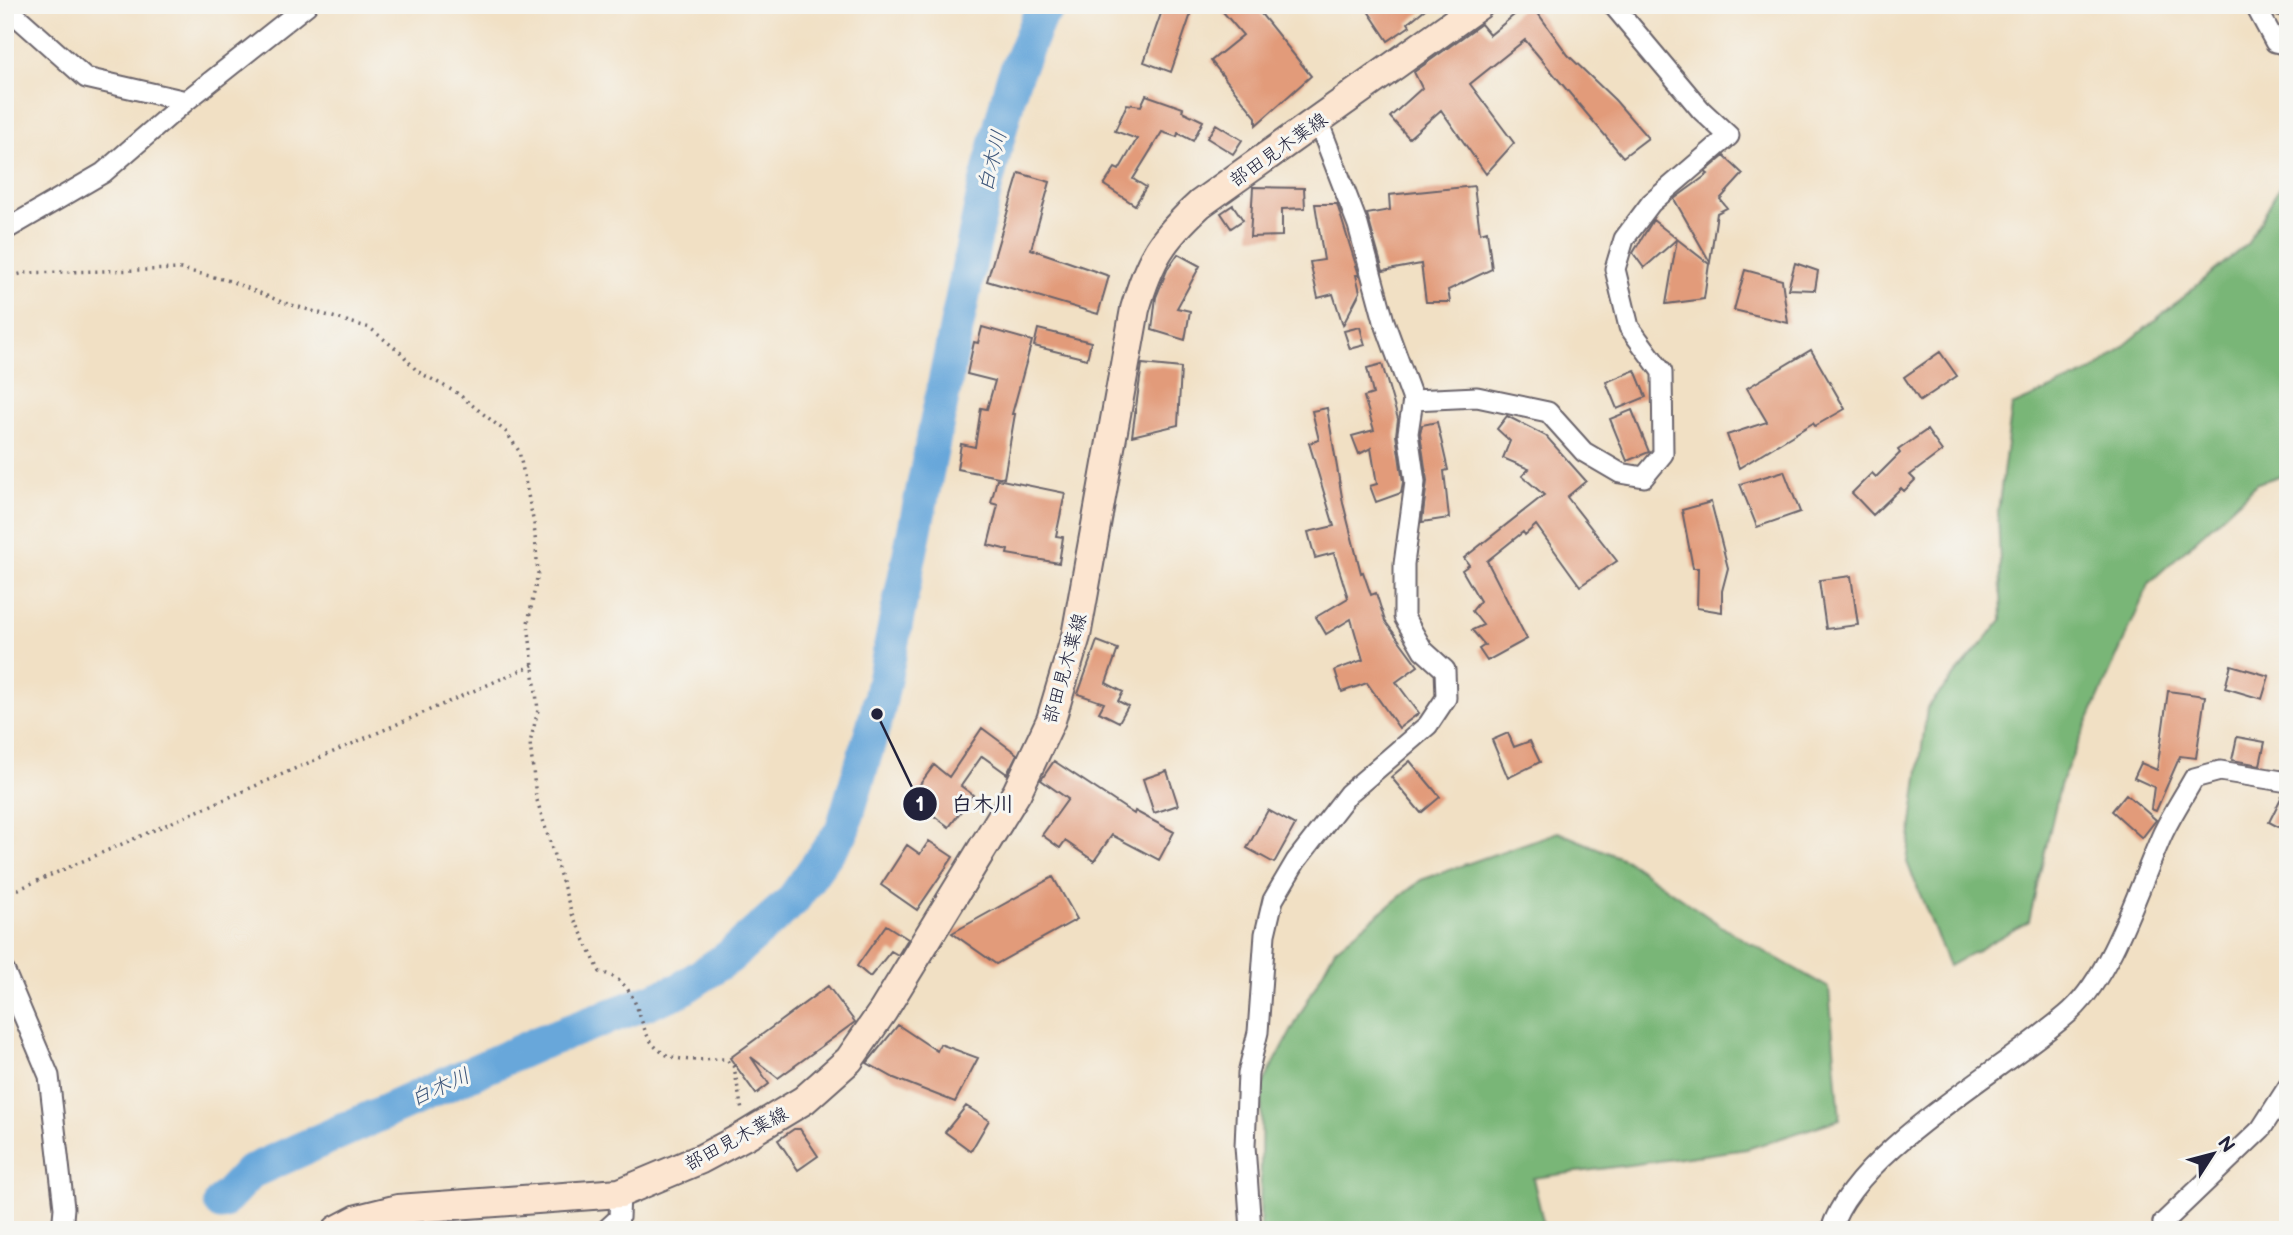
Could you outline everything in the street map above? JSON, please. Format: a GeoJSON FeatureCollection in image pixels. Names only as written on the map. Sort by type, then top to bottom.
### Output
{"type":"FeatureCollection","features":[{"type":"Feature","properties":{"kind":"main road","name":"部田見木葉線"},"geometry":{"type":"LineString","coordinates":[[337,1230],[358,1219],[398,1209],[620,1193],[747,1135],[804,1100],[849,1060],[883,1011],[1017,792],[1051,720],[1076,636],[1135,309],[1147,268],[1168,234],[1200,204],[1479,5]]}},
{"type":"Feature","properties":{"kind":"street"},"geometry":{"type":"LineString","coordinates":[[5,230],[103,173],[186,101],[307,5]]}},
{"type":"Feature","properties":{"kind":"street"},"geometry":{"type":"LineString","coordinates":[[1413,400],[1477,397],[1548,412],[1584,452],[1620,473],[1644,477],[1663,454],[1662,372],[1629,327],[1615,269],[1623,239],[1651,203],[1729,136],[1701,110],[1613,5]]}},
{"type":"Feature","properties":{"kind":"street"},"geometry":{"type":"LineString","coordinates":[[2255,5],[2275,42],[2288,45]]}},
{"type":"Feature","properties":{"kind":"street"},"geometry":{"type":"LineString","coordinates":[[2279,5],[2288,8]]}},
{"type":"Feature","properties":{"kind":"street"},"geometry":{"type":"LineString","coordinates":[[5,6],[86,78],[186,101]]}},
{"type":"Feature","properties":{"kind":"street"},"geometry":{"type":"LineString","coordinates":[[1251,1230],[1245,1146],[1248,1073],[1258,1032],[1265,934],[1273,900],[1296,861],[1348,794],[1428,725],[1446,698],[1445,670],[1423,650],[1404,617],[1404,564],[1415,482],[1408,433],[1413,400],[1384,321],[1357,225],[1318,121]]}},
{"type":"Feature","properties":{"kind":"street"},"geometry":{"type":"LineString","coordinates":[[1831,1230],[1861,1177],[1940,1110],[2072,1010],[2099,977],[2164,831],[2194,778],[2220,771],[2288,782]]}},
{"type":"Feature","properties":{"kind":"street"},"geometry":{"type":"LineString","coordinates":[[5,972],[49,1076],[64,1208],[62,1230]]}},
{"type":"Feature","properties":{"kind":"street"},"geometry":{"type":"LineString","coordinates":[[2166,1230],[2163,1223],[2261,1129],[2288,1087]]}},
{"type":"Feature","properties":{"kind":"street"},"geometry":{"type":"LineString","coordinates":[[606,1230],[619,1218],[620,1193]]}},
{"type":"Feature","properties":{"kind":"path"},"geometry":{"type":"LineString","coordinates":[[5,278],[24,273],[181,269],[230,281],[282,302],[370,328],[401,353],[417,371],[457,393],[506,432],[519,451],[534,524],[538,573],[528,623],[538,710],[530,743],[536,797],[572,914],[600,972],[617,976],[628,987],[645,1026],[663,1054],[678,1059],[725,1059],[734,1067],[747,1135]]}},
{"type":"Feature","properties":{"kind":"path"},"geometry":{"type":"LineString","coordinates":[[5,895],[533,665]]}},
{"type":"Feature","properties":{"kind":"green space"},"geometry":{"type":"Polygon","coordinates":[[[2288,184],[2288,473],[2258,483],[2150,582],[2061,782],[2029,921],[1949,966],[1907,862],[1927,708],[2002,620],[1998,511],[2012,406],[2095,370],[2248,243],[2280,186],[2288,184]]]}},
{"type":"Feature","properties":{"kind":"green space"},"geometry":{"type":"Polygon","coordinates":[[[1558,832],[1626,860],[1727,930],[1829,988],[1840,1119],[1747,1149],[1533,1178],[1545,1230],[1260,1230],[1262,1086],[1335,949],[1421,880],[1558,832]]]}},
{"type":"Feature","properties":{"kind":"building"},"geometry":{"type":"Polygon","coordinates":[[[1164,5],[1194,5],[1171,72],[1144,62],[1164,5]]]}},
{"type":"Feature","properties":{"kind":"building"},"geometry":{"type":"Polygon","coordinates":[[[1217,5],[1254,5],[1311,76],[1256,125],[1256,117],[1211,61],[1243,35],[1217,5]]]}},
{"type":"Feature","properties":{"kind":"building"},"geometry":{"type":"Polygon","coordinates":[[[1364,5],[1430,5],[1408,23],[1410,26],[1388,41],[1364,5]]]}},
{"type":"Feature","properties":{"kind":"building"},"geometry":{"type":"Polygon","coordinates":[[[1526,5],[1532,5],[1568,55],[1615,100],[1648,138],[1623,157],[1525,40],[1470,84],[1514,143],[1486,174],[1441,110],[1409,138],[1390,117],[1422,88],[1414,72],[1481,24],[1490,35],[1526,5]]]}},
{"type":"Feature","properties":{"kind":"building"},"geometry":{"type":"Polygon","coordinates":[[[1146,95],[1183,108],[1182,111],[1203,121],[1193,141],[1178,133],[1177,137],[1162,132],[1133,179],[1146,187],[1135,205],[1104,185],[1115,168],[1119,170],[1137,139],[1115,131],[1127,104],[1141,106],[1146,95]]]}},
{"type":"Feature","properties":{"kind":"building"},"geometry":{"type":"Polygon","coordinates":[[[1216,124],[1242,140],[1233,154],[1207,138],[1216,124]]]}},
{"type":"Feature","properties":{"kind":"building"},"geometry":{"type":"Polygon","coordinates":[[[1724,156],[1743,174],[1720,199],[1727,208],[1717,213],[1710,262],[1674,199],[1708,174],[1705,172],[1724,156]]]}},
{"type":"Feature","properties":{"kind":"building"},"geometry":{"type":"Polygon","coordinates":[[[1019,173],[1050,182],[1031,249],[1109,276],[1098,314],[987,281],[1019,173]]]}},
{"type":"Feature","properties":{"kind":"building"},"geometry":{"type":"Polygon","coordinates":[[[1474,186],[1480,233],[1487,231],[1492,269],[1448,290],[1450,302],[1426,302],[1421,264],[1383,271],[1367,214],[1390,210],[1389,195],[1474,186]]]}},
{"type":"Feature","properties":{"kind":"building"},"geometry":{"type":"Polygon","coordinates":[[[1253,187],[1304,188],[1305,208],[1282,209],[1282,236],[1250,237],[1253,187]]]}},
{"type":"Feature","properties":{"kind":"building"},"geometry":{"type":"Polygon","coordinates":[[[1315,204],[1337,204],[1359,275],[1356,275],[1360,292],[1343,325],[1333,294],[1318,298],[1310,262],[1324,260],[1315,204]]]}},
{"type":"Feature","properties":{"kind":"building"},"geometry":{"type":"Polygon","coordinates":[[[1233,205],[1243,220],[1231,228],[1221,213],[1233,205]]]}},
{"type":"Feature","properties":{"kind":"building"},"geometry":{"type":"Polygon","coordinates":[[[1653,220],[1677,239],[1644,268],[1633,253],[1653,220]]]}},
{"type":"Feature","properties":{"kind":"building"},"geometry":{"type":"Polygon","coordinates":[[[1677,239],[1709,264],[1704,299],[1666,304],[1677,239]]]}},
{"type":"Feature","properties":{"kind":"building"},"geometry":{"type":"Polygon","coordinates":[[[1178,254],[1200,266],[1177,308],[1190,311],[1185,340],[1152,330],[1156,297],[1167,270],[1178,254]]]}},
{"type":"Feature","properties":{"kind":"building"},"geometry":{"type":"Polygon","coordinates":[[[1795,263],[1818,271],[1815,290],[1788,289],[1795,263]]]}},
{"type":"Feature","properties":{"kind":"building"},"geometry":{"type":"Polygon","coordinates":[[[1745,270],[1782,280],[1788,323],[1734,310],[1745,270]]]}},
{"type":"Feature","properties":{"kind":"building"},"geometry":{"type":"Polygon","coordinates":[[[982,327],[1032,341],[1012,414],[1015,414],[1004,478],[957,469],[961,444],[975,447],[981,408],[987,409],[995,381],[967,374],[974,342],[978,343],[982,327]]]}},
{"type":"Feature","properties":{"kind":"building"},"geometry":{"type":"Polygon","coordinates":[[[1360,327],[1365,345],[1350,349],[1344,331],[1360,327]]]}},
{"type":"Feature","properties":{"kind":"building"},"geometry":{"type":"Polygon","coordinates":[[[1038,329],[1091,342],[1087,359],[1034,346],[1038,329]]]}},
{"type":"Feature","properties":{"kind":"building"},"geometry":{"type":"Polygon","coordinates":[[[1811,350],[1845,409],[1815,426],[1813,423],[1739,468],[1727,435],[1767,422],[1747,388],[1811,350]]]}},
{"type":"Feature","properties":{"kind":"building"},"geometry":{"type":"Polygon","coordinates":[[[1940,352],[1957,376],[1920,401],[1904,377],[1940,352]]]}},
{"type":"Feature","properties":{"kind":"building"},"geometry":{"type":"Polygon","coordinates":[[[1142,364],[1181,368],[1178,425],[1132,436],[1142,364]]]}},
{"type":"Feature","properties":{"kind":"building"},"geometry":{"type":"Polygon","coordinates":[[[1382,364],[1398,419],[1396,435],[1403,482],[1401,493],[1376,502],[1370,486],[1377,484],[1371,448],[1359,454],[1352,436],[1374,430],[1364,397],[1373,394],[1367,368],[1382,364]]]}},
{"type":"Feature","properties":{"kind":"building"},"geometry":{"type":"Polygon","coordinates":[[[1635,370],[1646,397],[1617,409],[1606,382],[1635,370]]]}},
{"type":"Feature","properties":{"kind":"building"},"geometry":{"type":"Polygon","coordinates":[[[1327,408],[1343,503],[1361,573],[1363,572],[1371,595],[1376,593],[1385,621],[1418,666],[1396,682],[1419,713],[1399,728],[1367,683],[1342,692],[1335,670],[1363,660],[1351,619],[1326,634],[1316,617],[1348,598],[1334,553],[1315,558],[1308,532],[1334,526],[1309,443],[1319,440],[1312,411],[1327,408]]]}},
{"type":"Feature","properties":{"kind":"building"},"geometry":{"type":"Polygon","coordinates":[[[1632,410],[1649,452],[1627,461],[1610,419],[1632,410]]]}},
{"type":"Feature","properties":{"kind":"building"},"geometry":{"type":"Polygon","coordinates":[[[1507,416],[1546,436],[1586,481],[1567,497],[1617,561],[1580,586],[1536,525],[1525,535],[1523,532],[1487,561],[1527,639],[1487,661],[1479,649],[1485,645],[1472,630],[1483,625],[1472,611],[1480,601],[1462,570],[1469,565],[1464,558],[1544,495],[1522,476],[1529,469],[1503,458],[1510,441],[1497,429],[1507,416]]]}},
{"type":"Feature","properties":{"kind":"building"},"geometry":{"type":"Polygon","coordinates":[[[1437,422],[1448,470],[1444,471],[1449,518],[1422,522],[1427,481],[1420,433],[1422,425],[1437,422]]]}},
{"type":"Feature","properties":{"kind":"building"},"geometry":{"type":"Polygon","coordinates":[[[1927,430],[1942,451],[1910,475],[1915,480],[1904,491],[1901,488],[1873,515],[1852,493],[1872,473],[1876,477],[1900,453],[1898,450],[1927,430]]]}},
{"type":"Feature","properties":{"kind":"building"},"geometry":{"type":"Polygon","coordinates":[[[1784,471],[1800,512],[1757,527],[1740,484],[1784,471]]]}},
{"type":"Feature","properties":{"kind":"building"},"geometry":{"type":"Polygon","coordinates":[[[997,479],[1065,493],[1056,536],[1063,537],[1059,563],[1007,554],[1008,550],[988,545],[998,505],[991,503],[997,479]]]}},
{"type":"Feature","properties":{"kind":"building"},"geometry":{"type":"Polygon","coordinates":[[[1711,502],[1728,568],[1722,591],[1722,612],[1697,608],[1698,568],[1693,568],[1682,510],[1711,502]]]}},
{"type":"Feature","properties":{"kind":"building"},"geometry":{"type":"Polygon","coordinates":[[[1851,576],[1858,625],[1826,629],[1819,580],[1851,576]]]}},
{"type":"Feature","properties":{"kind":"building"},"geometry":{"type":"Polygon","coordinates":[[[1097,641],[1118,649],[1106,683],[1123,692],[1118,701],[1128,706],[1119,722],[1099,712],[1104,703],[1078,694],[1097,641]]]}},
{"type":"Feature","properties":{"kind":"building"},"geometry":{"type":"Polygon","coordinates":[[[2231,665],[2269,676],[2262,699],[2225,688],[2231,665]]]}},
{"type":"Feature","properties":{"kind":"building"},"geometry":{"type":"Polygon","coordinates":[[[2168,691],[2205,696],[2196,758],[2180,756],[2156,811],[2151,809],[2154,787],[2134,778],[2141,763],[2157,770],[2168,691]]]}},
{"type":"Feature","properties":{"kind":"building"},"geometry":{"type":"Polygon","coordinates":[[[982,728],[1017,754],[1007,774],[982,756],[961,786],[973,795],[949,827],[910,798],[934,765],[949,777],[982,728]]]}},
{"type":"Feature","properties":{"kind":"building"},"geometry":{"type":"Polygon","coordinates":[[[1508,733],[1514,747],[1530,741],[1540,762],[1508,778],[1492,740],[1508,733]]]}},
{"type":"Feature","properties":{"kind":"building"},"geometry":{"type":"Polygon","coordinates":[[[2237,737],[2265,742],[2260,765],[2232,760],[2237,737]]]}},
{"type":"Feature","properties":{"kind":"building"},"geometry":{"type":"Polygon","coordinates":[[[1054,761],[1134,814],[1135,811],[1174,832],[1159,860],[1112,835],[1094,861],[1065,841],[1060,848],[1042,835],[1068,799],[1041,780],[1054,761]]]}},
{"type":"Feature","properties":{"kind":"building"},"geometry":{"type":"Polygon","coordinates":[[[1410,761],[1440,797],[1421,813],[1391,777],[1410,761]]]}},
{"type":"Feature","properties":{"kind":"building"},"geometry":{"type":"Polygon","coordinates":[[[1167,771],[1178,805],[1154,813],[1143,779],[1167,771]]]}},
{"type":"Feature","properties":{"kind":"building"},"geometry":{"type":"Polygon","coordinates":[[[2126,794],[2156,820],[2142,838],[2112,811],[2126,794]]]}},
{"type":"Feature","properties":{"kind":"building"},"geometry":{"type":"Polygon","coordinates":[[[2283,794],[2288,794],[2288,832],[2269,822],[2283,794]]]}},
{"type":"Feature","properties":{"kind":"building"},"geometry":{"type":"Polygon","coordinates":[[[1268,810],[1295,825],[1274,863],[1247,848],[1268,810]]]}},
{"type":"Feature","properties":{"kind":"building"},"geometry":{"type":"Polygon","coordinates":[[[929,841],[953,857],[917,910],[881,885],[907,845],[920,854],[929,841]]]}},
{"type":"Feature","properties":{"kind":"building"},"geometry":{"type":"Polygon","coordinates":[[[1053,877],[1077,919],[996,964],[952,933],[1053,877]]]}},
{"type":"Feature","properties":{"kind":"building"},"geometry":{"type":"Polygon","coordinates":[[[886,925],[908,939],[898,955],[891,951],[870,977],[857,966],[886,925]]]}},
{"type":"Feature","properties":{"kind":"building"},"geometry":{"type":"Polygon","coordinates":[[[828,986],[855,1022],[778,1078],[751,1057],[769,1084],[756,1094],[730,1058],[828,986]]]}},
{"type":"Feature","properties":{"kind":"building"},"geometry":{"type":"Polygon","coordinates":[[[898,1025],[937,1051],[940,1044],[978,1058],[955,1102],[894,1078],[867,1063],[898,1025]]]}},
{"type":"Feature","properties":{"kind":"building"},"geometry":{"type":"Polygon","coordinates":[[[966,1106],[989,1120],[971,1151],[945,1132],[966,1106]]]}},
{"type":"Feature","properties":{"kind":"building"},"geometry":{"type":"Polygon","coordinates":[[[794,1129],[800,1129],[818,1156],[798,1170],[778,1140],[794,1129]]]}},
{"type":"Feature","properties":{"kind":"waterway","name":"白木川"},"geometry":{"type":"LineString","coordinates":[[221,1203],[250,1172],[539,1043],[680,990],[729,957],[792,901],[842,831],[877,714],[985,188],[1012,82],[1039,17],[1049,5]]}},
{"type":"Feature","properties":{"kind":"place","name":"白木川"},"geometry":{"type":"Point","coordinates":[877,714]}}]}
